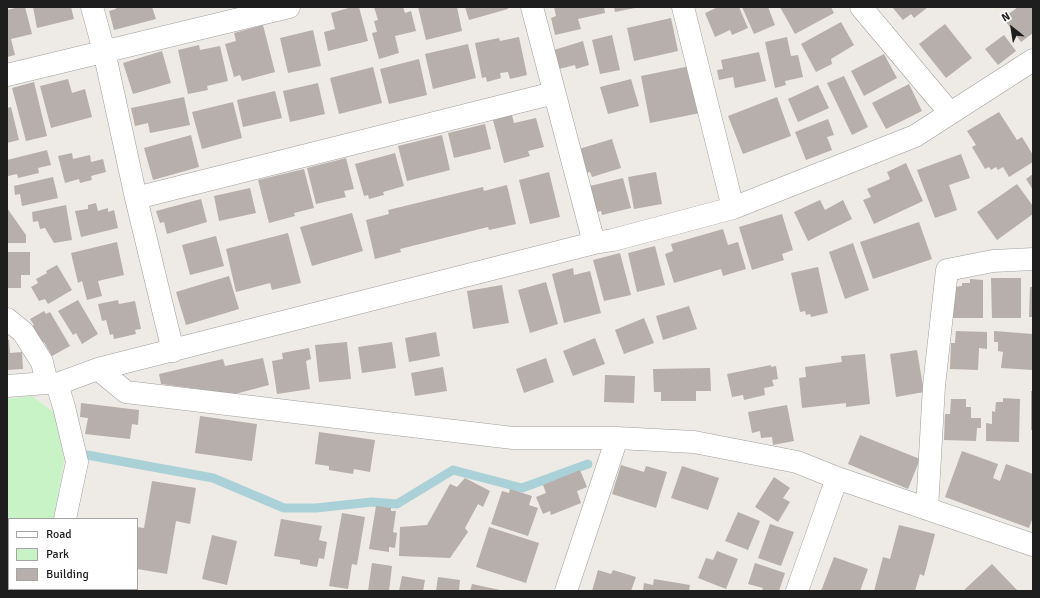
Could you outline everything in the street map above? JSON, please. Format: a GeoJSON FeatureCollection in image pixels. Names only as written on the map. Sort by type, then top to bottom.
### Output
{"type":"FeatureCollection","features":[{"type":"Feature","properties":{"kind":"street"},"geometry":{"type":"LineString","coordinates":[[92,7],[104,51],[136,198],[174,351]]}},
{"type":"Feature","properties":{"kind":"street"},"geometry":{"type":"LineString","coordinates":[[7,75],[289,7]]}},
{"type":"Feature","properties":{"kind":"street"},"geometry":{"type":"LineString","coordinates":[[532,7],[594,243]]}},
{"type":"Feature","properties":{"kind":"street"},"geometry":{"type":"LineString","coordinates":[[683,7],[734,208]]}},
{"type":"Feature","properties":{"kind":"street"},"geometry":{"type":"LineString","coordinates":[[861,7],[950,113]]}},
{"type":"Feature","properties":{"kind":"street"},"geometry":{"type":"LineString","coordinates":[[7,386],[52,383],[734,208],[915,136],[1033,60]]}},
{"type":"Feature","properties":{"kind":"street"},"geometry":{"type":"LineString","coordinates":[[136,198],[554,93]]}},
{"type":"Feature","properties":{"kind":"street"},"geometry":{"type":"LineString","coordinates":[[927,509],[934,386],[947,270],[993,261],[1033,259]]}},
{"type":"Feature","properties":{"kind":"street"},"geometry":{"type":"LineString","coordinates":[[7,319],[23,332],[42,362],[64,406],[77,462],[65,518]]}},
{"type":"Feature","properties":{"kind":"street"},"geometry":{"type":"LineString","coordinates":[[98,370],[126,392],[514,438],[617,438],[694,442],[797,462],[837,478],[1033,545]]}},
{"type":"Feature","properties":{"kind":"street"},"geometry":{"type":"LineString","coordinates":[[566,591],[617,438]]}},
{"type":"Feature","properties":{"kind":"street"},"geometry":{"type":"LineString","coordinates":[[797,591],[837,478]]}},
{"type":"Feature","properties":{"kind":"green space"},"geometry":{"type":"Polygon","coordinates":[[[32,396],[56,414],[64,461],[54,518],[8,518],[8,554],[7,553],[7,399],[32,396]]]}},
{"type":"Feature","properties":{"kind":"building"},"geometry":{"type":"Polygon","coordinates":[[[25,7],[32,34],[11,39],[15,55],[7,57],[7,10],[25,7]]]}},
{"type":"Feature","properties":{"kind":"building"},"geometry":{"type":"Polygon","coordinates":[[[33,7],[71,7],[74,19],[37,28],[33,7]]]}},
{"type":"Feature","properties":{"kind":"building"},"geometry":{"type":"Polygon","coordinates":[[[116,7],[152,7],[156,19],[114,30],[109,11],[116,9],[116,7]]]}},
{"type":"Feature","properties":{"kind":"building"},"geometry":{"type":"Polygon","coordinates":[[[352,7],[359,7],[368,41],[328,51],[324,32],[335,29],[331,13],[352,7]]]}},
{"type":"Feature","properties":{"kind":"building"},"geometry":{"type":"Polygon","coordinates":[[[374,7],[403,7],[405,13],[411,11],[416,31],[395,36],[399,53],[379,59],[372,33],[377,32],[374,21],[378,20],[374,7]]]}},
{"type":"Feature","properties":{"kind":"building"},"geometry":{"type":"Polygon","coordinates":[[[418,7],[457,7],[462,31],[426,40],[418,7]]]}},
{"type":"Feature","properties":{"kind":"building"},"geometry":{"type":"Polygon","coordinates":[[[465,7],[508,7],[508,9],[469,20],[465,7]]]}},
{"type":"Feature","properties":{"kind":"building"},"geometry":{"type":"Polygon","coordinates":[[[554,7],[604,7],[605,13],[578,19],[581,29],[555,35],[551,18],[556,16],[554,7]]]}},
{"type":"Feature","properties":{"kind":"building"},"geometry":{"type":"Polygon","coordinates":[[[614,7],[635,7],[635,8],[615,12],[614,7]]]}},
{"type":"Feature","properties":{"kind":"building"},"geometry":{"type":"Polygon","coordinates":[[[718,7],[739,7],[748,28],[732,35],[730,30],[715,37],[705,13],[718,7]]]}},
{"type":"Feature","properties":{"kind":"building"},"geometry":{"type":"Polygon","coordinates":[[[742,7],[768,7],[775,25],[754,34],[742,7]]]}},
{"type":"Feature","properties":{"kind":"building"},"geometry":{"type":"Polygon","coordinates":[[[780,7],[831,7],[834,13],[795,34],[780,7]]]}},
{"type":"Feature","properties":{"kind":"building"},"geometry":{"type":"Polygon","coordinates":[[[892,7],[928,7],[914,18],[911,14],[903,20],[892,7]]]}},
{"type":"Feature","properties":{"kind":"building"},"geometry":{"type":"Polygon","coordinates":[[[1018,7],[1033,7],[1033,33],[1021,42],[1003,18],[1018,7]]]}},
{"type":"Feature","properties":{"kind":"building"},"geometry":{"type":"Polygon","coordinates":[[[671,18],[678,51],[634,61],[627,28],[671,18]]]}},
{"type":"Feature","properties":{"kind":"building"},"geometry":{"type":"Polygon","coordinates":[[[841,22],[854,45],[831,59],[832,64],[816,72],[801,44],[841,22]]]}},
{"type":"Feature","properties":{"kind":"building"},"geometry":{"type":"Polygon","coordinates":[[[945,24],[972,58],[946,78],[919,44],[945,24]]]}},
{"type":"Feature","properties":{"kind":"building"},"geometry":{"type":"Polygon","coordinates":[[[263,25],[275,72],[242,81],[240,75],[234,77],[225,44],[236,41],[234,33],[263,25]]]}},
{"type":"Feature","properties":{"kind":"building"},"geometry":{"type":"Polygon","coordinates":[[[313,30],[321,66],[288,73],[280,38],[313,30]]]}},
{"type":"Feature","properties":{"kind":"building"},"geometry":{"type":"Polygon","coordinates":[[[612,35],[620,70],[600,74],[592,40],[612,35]]]}},
{"type":"Feature","properties":{"kind":"building"},"geometry":{"type":"Polygon","coordinates":[[[1004,35],[1016,51],[998,65],[985,49],[1004,35]]]}},
{"type":"Feature","properties":{"kind":"building"},"geometry":{"type":"Polygon","coordinates":[[[519,37],[527,75],[510,79],[508,72],[500,73],[501,78],[487,82],[486,77],[482,78],[475,43],[499,38],[500,41],[519,37]]]}},
{"type":"Feature","properties":{"kind":"building"},"geometry":{"type":"Polygon","coordinates":[[[787,37],[791,56],[798,55],[803,77],[785,81],[786,85],[775,88],[765,42],[787,37]]]}},
{"type":"Feature","properties":{"kind":"building"},"geometry":{"type":"Polygon","coordinates":[[[583,41],[589,65],[576,69],[575,65],[559,69],[554,50],[583,41]]]}},
{"type":"Feature","properties":{"kind":"building"},"geometry":{"type":"Polygon","coordinates":[[[468,44],[476,78],[433,89],[425,54],[468,44]]]}},
{"type":"Feature","properties":{"kind":"building"},"geometry":{"type":"Polygon","coordinates":[[[199,45],[200,50],[220,46],[228,81],[207,86],[208,90],[188,94],[178,50],[199,45]]]}},
{"type":"Feature","properties":{"kind":"building"},"geometry":{"type":"Polygon","coordinates":[[[162,51],[171,83],[133,94],[123,63],[162,51]]]}},
{"type":"Feature","properties":{"kind":"building"},"geometry":{"type":"Polygon","coordinates":[[[759,52],[766,81],[735,88],[733,77],[719,80],[717,70],[723,69],[721,60],[759,52]]]}},
{"type":"Feature","properties":{"kind":"building"},"geometry":{"type":"Polygon","coordinates":[[[884,54],[897,78],[864,96],[851,71],[884,54]]]}},
{"type":"Feature","properties":{"kind":"building"},"geometry":{"type":"Polygon","coordinates":[[[419,59],[427,95],[389,104],[380,69],[419,59]]]}},
{"type":"Feature","properties":{"kind":"building"},"geometry":{"type":"Polygon","coordinates":[[[690,66],[700,113],[650,123],[641,76],[690,66]]]}},
{"type":"Feature","properties":{"kind":"building"},"geometry":{"type":"Polygon","coordinates":[[[373,67],[382,103],[339,114],[330,78],[373,67]]]}},
{"type":"Feature","properties":{"kind":"building"},"geometry":{"type":"Polygon","coordinates":[[[844,76],[868,127],[852,135],[827,83],[844,76]]]}},
{"type":"Feature","properties":{"kind":"building"},"geometry":{"type":"Polygon","coordinates":[[[68,79],[72,93],[85,89],[92,117],[51,128],[40,86],[68,79]]]}},
{"type":"Feature","properties":{"kind":"building"},"geometry":{"type":"Polygon","coordinates":[[[631,79],[639,106],[608,114],[600,87],[631,79]]]}},
{"type":"Feature","properties":{"kind":"building"},"geometry":{"type":"Polygon","coordinates":[[[34,82],[47,136],[26,141],[12,88],[34,82]]]}},
{"type":"Feature","properties":{"kind":"building"},"geometry":{"type":"Polygon","coordinates":[[[318,83],[325,114],[290,122],[283,91],[318,83]]]}},
{"type":"Feature","properties":{"kind":"building"},"geometry":{"type":"Polygon","coordinates":[[[909,84],[922,111],[886,129],[872,103],[909,84]]]}},
{"type":"Feature","properties":{"kind":"building"},"geometry":{"type":"Polygon","coordinates":[[[818,85],[829,108],[798,122],[788,99],[818,85]]]}},
{"type":"Feature","properties":{"kind":"building"},"geometry":{"type":"Polygon","coordinates":[[[275,91],[282,118],[243,127],[237,100],[275,91]]]}},
{"type":"Feature","properties":{"kind":"building"},"geometry":{"type":"Polygon","coordinates":[[[184,97],[190,125],[150,133],[148,123],[135,126],[131,108],[184,97]]]}},
{"type":"Feature","properties":{"kind":"building"},"geometry":{"type":"Polygon","coordinates":[[[777,97],[791,136],[743,154],[728,116],[777,97]]]}},
{"type":"Feature","properties":{"kind":"building"},"geometry":{"type":"Polygon","coordinates":[[[233,102],[242,138],[202,149],[192,112],[233,102]]]}},
{"type":"Feature","properties":{"kind":"building"},"geometry":{"type":"Polygon","coordinates":[[[11,107],[19,140],[7,143],[7,108],[11,107]]]}},
{"type":"Feature","properties":{"kind":"building"},"geometry":{"type":"Polygon","coordinates":[[[999,112],[1017,140],[1022,137],[1033,155],[1033,162],[1009,177],[1003,167],[998,170],[996,167],[991,170],[989,167],[985,169],[972,147],[976,145],[967,131],[999,112]]]}},
{"type":"Feature","properties":{"kind":"building"},"geometry":{"type":"Polygon","coordinates":[[[512,115],[514,123],[536,118],[544,147],[528,151],[530,156],[504,163],[493,120],[512,115]]]}},
{"type":"Feature","properties":{"kind":"building"},"geometry":{"type":"Polygon","coordinates":[[[828,119],[834,135],[827,137],[832,150],[806,160],[795,132],[828,119]]]}},
{"type":"Feature","properties":{"kind":"building"},"geometry":{"type":"Polygon","coordinates":[[[485,124],[491,149],[454,158],[448,133],[485,124]]]}},
{"type":"Feature","properties":{"kind":"building"},"geometry":{"type":"Polygon","coordinates":[[[191,135],[199,167],[153,180],[144,148],[191,135]]]}},
{"type":"Feature","properties":{"kind":"building"},"geometry":{"type":"Polygon","coordinates":[[[442,135],[450,170],[407,181],[398,146],[442,135]]]}},
{"type":"Feature","properties":{"kind":"building"},"geometry":{"type":"Polygon","coordinates":[[[612,139],[621,168],[592,177],[590,172],[586,173],[579,149],[612,139]]]}},
{"type":"Feature","properties":{"kind":"building"},"geometry":{"type":"Polygon","coordinates":[[[47,150],[51,165],[38,168],[39,173],[18,178],[17,174],[8,176],[7,160],[47,150]]]}},
{"type":"Feature","properties":{"kind":"building"},"geometry":{"type":"Polygon","coordinates":[[[72,153],[73,159],[90,155],[91,162],[103,159],[106,172],[91,176],[92,180],[80,183],[79,179],[65,183],[58,156],[72,153]]]}},
{"type":"Feature","properties":{"kind":"building"},"geometry":{"type":"Polygon","coordinates":[[[395,153],[404,186],[383,192],[384,195],[369,199],[368,195],[364,196],[355,164],[395,153]]]}},
{"type":"Feature","properties":{"kind":"building"},"geometry":{"type":"Polygon","coordinates":[[[961,154],[970,178],[949,185],[957,210],[935,218],[917,170],[961,154]]]}},
{"type":"Feature","properties":{"kind":"building"},"geometry":{"type":"Polygon","coordinates":[[[346,158],[354,189],[344,191],[346,197],[316,204],[307,168],[346,158]]]}},
{"type":"Feature","properties":{"kind":"building"},"geometry":{"type":"Polygon","coordinates":[[[906,163],[923,201],[874,224],[863,200],[871,197],[867,189],[890,179],[887,172],[906,163]]]}},
{"type":"Feature","properties":{"kind":"building"},"geometry":{"type":"Polygon","coordinates":[[[304,169],[314,208],[294,213],[295,216],[269,223],[258,180],[304,169]]]}},
{"type":"Feature","properties":{"kind":"building"},"geometry":{"type":"Polygon","coordinates":[[[549,172],[560,217],[530,224],[519,180],[549,172]]]}},
{"type":"Feature","properties":{"kind":"building"},"geometry":{"type":"Polygon","coordinates":[[[656,172],[662,204],[634,209],[628,177],[656,172]]]}},
{"type":"Feature","properties":{"kind":"building"},"geometry":{"type":"Polygon","coordinates":[[[1033,174],[1033,190],[1026,179],[1033,174]]]}},
{"type":"Feature","properties":{"kind":"building"},"geometry":{"type":"Polygon","coordinates":[[[53,177],[58,198],[22,206],[20,194],[15,195],[14,186],[53,177]]]}},
{"type":"Feature","properties":{"kind":"building"},"geometry":{"type":"Polygon","coordinates":[[[623,178],[631,208],[602,215],[601,211],[597,212],[590,186],[623,178]]]}},
{"type":"Feature","properties":{"kind":"building"},"geometry":{"type":"Polygon","coordinates":[[[1017,184],[1033,206],[1033,214],[997,240],[977,212],[1017,184]]]}},
{"type":"Feature","properties":{"kind":"building"},"geometry":{"type":"Polygon","coordinates":[[[507,185],[516,224],[489,230],[488,227],[400,249],[401,252],[375,259],[366,220],[389,214],[388,210],[483,187],[484,191],[507,185]]]}},
{"type":"Feature","properties":{"kind":"building"},"geometry":{"type":"Polygon","coordinates":[[[250,188],[256,213],[219,221],[214,196],[250,188]]]}},
{"type":"Feature","properties":{"kind":"building"},"geometry":{"type":"Polygon","coordinates":[[[201,199],[207,222],[167,234],[164,222],[160,223],[156,211],[201,199]]]}},
{"type":"Feature","properties":{"kind":"building"},"geometry":{"type":"Polygon","coordinates":[[[820,200],[825,210],[843,200],[852,219],[808,241],[794,212],[820,200]]]}},
{"type":"Feature","properties":{"kind":"building"},"geometry":{"type":"Polygon","coordinates":[[[96,203],[98,211],[108,208],[108,212],[114,210],[118,228],[81,237],[75,211],[88,209],[88,205],[96,203]]]}},
{"type":"Feature","properties":{"kind":"building"},"geometry":{"type":"Polygon","coordinates":[[[66,205],[72,240],[54,243],[45,228],[40,229],[38,221],[33,222],[32,212],[66,205]]]}},
{"type":"Feature","properties":{"kind":"building"},"geometry":{"type":"Polygon","coordinates":[[[7,208],[26,235],[26,243],[7,243],[7,208]]]}},
{"type":"Feature","properties":{"kind":"building"},"geometry":{"type":"Polygon","coordinates":[[[352,213],[363,251],[312,266],[300,227],[352,213]]]}},
{"type":"Feature","properties":{"kind":"building"},"geometry":{"type":"Polygon","coordinates":[[[782,214],[793,250],[782,254],[784,260],[752,270],[739,227],[782,214]]]}},
{"type":"Feature","properties":{"kind":"building"},"geometry":{"type":"Polygon","coordinates":[[[919,222],[932,259],[873,279],[860,242],[919,222]]]}},
{"type":"Feature","properties":{"kind":"building"},"geometry":{"type":"Polygon","coordinates":[[[723,229],[728,245],[738,242],[746,269],[723,276],[721,269],[674,283],[665,254],[673,251],[671,244],[723,229]]]}},
{"type":"Feature","properties":{"kind":"building"},"geometry":{"type":"Polygon","coordinates":[[[288,233],[301,283],[272,290],[270,283],[236,292],[226,249],[288,233]]]}},
{"type":"Feature","properties":{"kind":"building"},"geometry":{"type":"Polygon","coordinates":[[[216,236],[224,266],[190,275],[182,245],[216,236]]]}},
{"type":"Feature","properties":{"kind":"building"},"geometry":{"type":"Polygon","coordinates":[[[117,242],[124,275],[98,281],[102,296],[87,300],[82,281],[78,283],[71,253],[117,242]]]}},
{"type":"Feature","properties":{"kind":"building"},"geometry":{"type":"Polygon","coordinates":[[[853,243],[869,290],[845,299],[829,252],[853,243]]]}},
{"type":"Feature","properties":{"kind":"building"},"geometry":{"type":"Polygon","coordinates":[[[655,246],[665,285],[637,292],[628,253],[655,246]]]}},
{"type":"Feature","properties":{"kind":"building"},"geometry":{"type":"Polygon","coordinates":[[[7,252],[30,252],[30,275],[21,275],[21,288],[7,288],[7,252]]]}},
{"type":"Feature","properties":{"kind":"building"},"geometry":{"type":"Polygon","coordinates":[[[620,253],[631,295],[604,301],[593,260],[620,253]]]}},
{"type":"Feature","properties":{"kind":"building"},"geometry":{"type":"Polygon","coordinates":[[[57,265],[72,290],[48,304],[45,299],[39,301],[31,287],[38,283],[36,279],[57,265]]]}},
{"type":"Feature","properties":{"kind":"building"},"geometry":{"type":"Polygon","coordinates":[[[818,267],[828,313],[811,317],[810,314],[806,315],[805,311],[800,312],[791,273],[818,267]]]}},
{"type":"Feature","properties":{"kind":"building"},"geometry":{"type":"Polygon","coordinates":[[[573,268],[574,275],[590,271],[601,313],[564,323],[552,274],[573,268]]]}},
{"type":"Feature","properties":{"kind":"building"},"geometry":{"type":"Polygon","coordinates":[[[229,276],[239,309],[186,325],[176,292],[229,276]]]}},
{"type":"Feature","properties":{"kind":"building"},"geometry":{"type":"Polygon","coordinates":[[[991,278],[1021,278],[1021,318],[992,318],[991,278]]]}},
{"type":"Feature","properties":{"kind":"building"},"geometry":{"type":"Polygon","coordinates":[[[970,279],[983,280],[983,318],[952,318],[953,287],[962,286],[962,283],[970,283],[970,279]]]}},
{"type":"Feature","properties":{"kind":"building"},"geometry":{"type":"Polygon","coordinates":[[[546,282],[558,324],[530,333],[518,290],[546,282]]]}},
{"type":"Feature","properties":{"kind":"building"},"geometry":{"type":"Polygon","coordinates":[[[502,285],[509,323],[473,329],[467,291],[502,285]]]}},
{"type":"Feature","properties":{"kind":"building"},"geometry":{"type":"Polygon","coordinates":[[[1030,287],[1033,287],[1033,317],[1029,317],[1030,287]]]}},
{"type":"Feature","properties":{"kind":"building"},"geometry":{"type":"Polygon","coordinates":[[[78,300],[98,334],[82,344],[76,333],[73,335],[58,311],[78,300]]]}},
{"type":"Feature","properties":{"kind":"building"},"geometry":{"type":"Polygon","coordinates":[[[118,300],[119,304],[135,301],[141,329],[135,330],[136,334],[114,339],[113,334],[110,335],[106,320],[102,321],[98,304],[118,300]]]}},
{"type":"Feature","properties":{"kind":"building"},"geometry":{"type":"Polygon","coordinates":[[[689,306],[697,329],[663,340],[656,316],[689,306]]]}},
{"type":"Feature","properties":{"kind":"building"},"geometry":{"type":"Polygon","coordinates":[[[44,311],[46,314],[50,312],[70,346],[52,356],[44,342],[41,344],[31,327],[34,325],[30,319],[44,311]]]}},
{"type":"Feature","properties":{"kind":"building"},"geometry":{"type":"Polygon","coordinates":[[[644,318],[654,343],[624,354],[615,330],[644,318]]]}},
{"type":"Feature","properties":{"kind":"building"},"geometry":{"type":"Polygon","coordinates":[[[956,331],[987,332],[987,349],[979,348],[978,370],[950,369],[951,343],[955,343],[956,331]]]}},
{"type":"Feature","properties":{"kind":"building"},"geometry":{"type":"Polygon","coordinates":[[[994,331],[1033,334],[1032,370],[1001,368],[1003,352],[998,351],[998,342],[994,342],[994,331]]]}},
{"type":"Feature","properties":{"kind":"building"},"geometry":{"type":"Polygon","coordinates":[[[436,332],[440,356],[409,362],[405,338],[436,332]]]}},
{"type":"Feature","properties":{"kind":"building"},"geometry":{"type":"Polygon","coordinates":[[[595,338],[605,364],[573,376],[563,351],[595,338]]]}},
{"type":"Feature","properties":{"kind":"building"},"geometry":{"type":"Polygon","coordinates":[[[7,340],[9,340],[10,353],[22,352],[23,369],[7,370],[7,340]]]}},
{"type":"Feature","properties":{"kind":"building"},"geometry":{"type":"Polygon","coordinates":[[[347,342],[351,379],[319,382],[315,345],[347,342]]]}},
{"type":"Feature","properties":{"kind":"building"},"geometry":{"type":"Polygon","coordinates":[[[392,342],[396,368],[362,373],[358,347],[392,342]]]}},
{"type":"Feature","properties":{"kind":"building"},"geometry":{"type":"Polygon","coordinates":[[[309,348],[311,359],[306,361],[310,389],[277,394],[272,361],[283,359],[282,353],[309,348]]]}},
{"type":"Feature","properties":{"kind":"building"},"geometry":{"type":"Polygon","coordinates":[[[917,350],[924,392],[896,397],[890,354],[917,350]]]}},
{"type":"Feature","properties":{"kind":"building"},"geometry":{"type":"Polygon","coordinates":[[[865,354],[870,404],[846,407],[846,403],[802,408],[799,378],[806,377],[805,367],[842,362],[841,356],[865,354]]]}},
{"type":"Feature","properties":{"kind":"building"},"geometry":{"type":"Polygon","coordinates":[[[263,358],[269,385],[235,394],[161,384],[159,374],[223,359],[225,366],[263,358]]]}},
{"type":"Feature","properties":{"kind":"building"},"geometry":{"type":"Polygon","coordinates":[[[546,358],[554,382],[524,393],[516,369],[546,358]]]}},
{"type":"Feature","properties":{"kind":"building"},"geometry":{"type":"Polygon","coordinates":[[[771,365],[771,367],[776,366],[778,379],[772,380],[774,386],[764,388],[765,395],[744,400],[743,395],[732,397],[727,374],[771,365]]]}},
{"type":"Feature","properties":{"kind":"building"},"geometry":{"type":"Polygon","coordinates":[[[443,367],[447,391],[415,396],[411,373],[443,367]]]}},
{"type":"Feature","properties":{"kind":"building"},"geometry":{"type":"Polygon","coordinates":[[[710,368],[711,391],[696,391],[696,401],[661,401],[661,392],[654,392],[653,369],[710,368]]]}},
{"type":"Feature","properties":{"kind":"building"},"geometry":{"type":"Polygon","coordinates":[[[605,375],[635,376],[634,403],[604,402],[605,375]]]}},
{"type":"Feature","properties":{"kind":"building"},"geometry":{"type":"Polygon","coordinates":[[[1031,391],[1033,391],[1033,430],[1031,430],[1031,391]]]}},
{"type":"Feature","properties":{"kind":"building"},"geometry":{"type":"Polygon","coordinates":[[[1003,398],[1020,399],[1019,442],[986,441],[986,423],[992,424],[992,411],[995,412],[996,402],[1003,402],[1003,398]]]}},
{"type":"Feature","properties":{"kind":"building"},"geometry":{"type":"Polygon","coordinates":[[[951,399],[966,399],[966,407],[971,407],[971,418],[981,418],[981,428],[977,428],[976,441],[944,440],[945,414],[950,414],[951,399]]]}},
{"type":"Feature","properties":{"kind":"building"},"geometry":{"type":"Polygon","coordinates":[[[81,403],[139,410],[138,425],[132,424],[130,439],[85,434],[88,418],[80,417],[81,403]]]}},
{"type":"Feature","properties":{"kind":"building"},"geometry":{"type":"Polygon","coordinates":[[[787,405],[794,441],[773,445],[772,437],[761,438],[760,431],[752,433],[748,412],[787,405]]]}},
{"type":"Feature","properties":{"kind":"building"},"geometry":{"type":"Polygon","coordinates":[[[200,416],[257,424],[252,461],[195,453],[200,416]]]}},
{"type":"Feature","properties":{"kind":"building"},"geometry":{"type":"Polygon","coordinates":[[[319,432],[375,440],[370,472],[354,469],[353,474],[329,470],[329,466],[315,464],[319,432]]]}},
{"type":"Feature","properties":{"kind":"building"},"geometry":{"type":"Polygon","coordinates":[[[860,435],[920,459],[908,489],[848,464],[860,435]]]}},
{"type":"Feature","properties":{"kind":"building"},"geometry":{"type":"Polygon","coordinates":[[[962,451],[998,464],[993,478],[1000,481],[1006,464],[1033,474],[1033,517],[1029,528],[945,497],[962,451]]]}},
{"type":"Feature","properties":{"kind":"building"},"geometry":{"type":"Polygon","coordinates":[[[621,465],[644,472],[646,466],[667,472],[656,508],[612,494],[621,465]]]}},
{"type":"Feature","properties":{"kind":"building"},"geometry":{"type":"Polygon","coordinates":[[[682,466],[719,478],[708,510],[671,498],[682,466]]]}},
{"type":"Feature","properties":{"kind":"building"},"geometry":{"type":"Polygon","coordinates":[[[580,470],[587,487],[577,491],[581,503],[551,515],[550,511],[543,514],[536,497],[546,493],[543,485],[580,470]]]}},
{"type":"Feature","properties":{"kind":"building"},"geometry":{"type":"Polygon","coordinates":[[[774,477],[790,488],[783,498],[790,502],[778,522],[755,507],[774,477]]]}},
{"type":"Feature","properties":{"kind":"building"},"geometry":{"type":"Polygon","coordinates":[[[465,478],[490,491],[483,507],[478,504],[465,528],[468,532],[450,558],[399,556],[400,527],[427,525],[450,484],[457,487],[465,478]]]}},
{"type":"Feature","properties":{"kind":"building"},"geometry":{"type":"Polygon","coordinates":[[[152,481],[196,488],[190,524],[176,521],[167,574],[138,569],[138,527],[144,528],[152,481]]]}},
{"type":"Feature","properties":{"kind":"building"},"geometry":{"type":"Polygon","coordinates":[[[510,489],[532,496],[529,505],[538,508],[528,536],[491,524],[502,491],[509,493],[510,489]]]}},
{"type":"Feature","properties":{"kind":"building"},"geometry":{"type":"Polygon","coordinates":[[[376,506],[391,508],[391,511],[396,511],[393,532],[397,533],[395,548],[389,547],[389,552],[369,549],[376,506]]]}},
{"type":"Feature","properties":{"kind":"building"},"geometry":{"type":"Polygon","coordinates":[[[738,512],[760,521],[748,550],[725,541],[738,512]]]}},
{"type":"Feature","properties":{"kind":"building"},"geometry":{"type":"Polygon","coordinates":[[[342,513],[365,517],[357,565],[352,564],[348,589],[329,586],[342,513]]]}},
{"type":"Feature","properties":{"kind":"building"},"geometry":{"type":"Polygon","coordinates":[[[281,519],[322,526],[319,540],[327,542],[324,559],[319,558],[317,567],[300,564],[300,560],[274,556],[281,519]]]}},
{"type":"Feature","properties":{"kind":"building"},"geometry":{"type":"Polygon","coordinates":[[[770,524],[794,532],[781,566],[758,558],[770,524]]]}},
{"type":"Feature","properties":{"kind":"building"},"geometry":{"type":"Polygon","coordinates":[[[899,525],[935,534],[924,576],[920,574],[915,591],[874,591],[883,557],[890,559],[899,525]]]}},
{"type":"Feature","properties":{"kind":"building"},"geometry":{"type":"Polygon","coordinates":[[[489,527],[539,543],[526,583],[476,567],[489,527]]]}},
{"type":"Feature","properties":{"kind":"building"},"geometry":{"type":"Polygon","coordinates":[[[212,535],[237,541],[227,585],[202,579],[212,535]]]}},
{"type":"Feature","properties":{"kind":"building"},"geometry":{"type":"Polygon","coordinates":[[[717,551],[738,559],[726,589],[698,578],[706,558],[713,560],[717,551]]]}},
{"type":"Feature","properties":{"kind":"building"},"geometry":{"type":"Polygon","coordinates":[[[834,557],[868,569],[860,591],[821,591],[834,557]]]}},
{"type":"Feature","properties":{"kind":"building"},"geometry":{"type":"Polygon","coordinates":[[[372,563],[392,566],[389,591],[368,591],[372,563]]]}},
{"type":"Feature","properties":{"kind":"building"},"geometry":{"type":"Polygon","coordinates":[[[755,563],[785,573],[779,591],[762,591],[763,588],[748,584],[755,563]]]}},
{"type":"Feature","properties":{"kind":"building"},"geometry":{"type":"Polygon","coordinates":[[[992,564],[1018,591],[963,591],[992,564]]]}},
{"type":"Feature","properties":{"kind":"building"},"geometry":{"type":"Polygon","coordinates":[[[598,570],[611,574],[613,570],[636,577],[631,591],[592,591],[598,570]]]}},
{"type":"Feature","properties":{"kind":"building"},"geometry":{"type":"Polygon","coordinates":[[[402,576],[425,580],[423,591],[399,591],[402,576]]]}},
{"type":"Feature","properties":{"kind":"building"},"geometry":{"type":"Polygon","coordinates":[[[438,577],[460,580],[459,591],[436,591],[438,577]]]}},
{"type":"Feature","properties":{"kind":"building"},"geometry":{"type":"Polygon","coordinates":[[[654,579],[690,585],[689,591],[643,591],[644,583],[653,585],[654,579]]]}},
{"type":"Feature","properties":{"kind":"building"},"geometry":{"type":"Polygon","coordinates":[[[472,584],[500,590],[470,591],[472,584]]]}},
{"type":"Feature","properties":{"kind":"waterway"},"geometry":{"type":"LineString","coordinates":[[87,455],[213,478],[284,508],[316,508],[372,502],[397,504],[453,470],[522,488],[588,464]]}}]}
